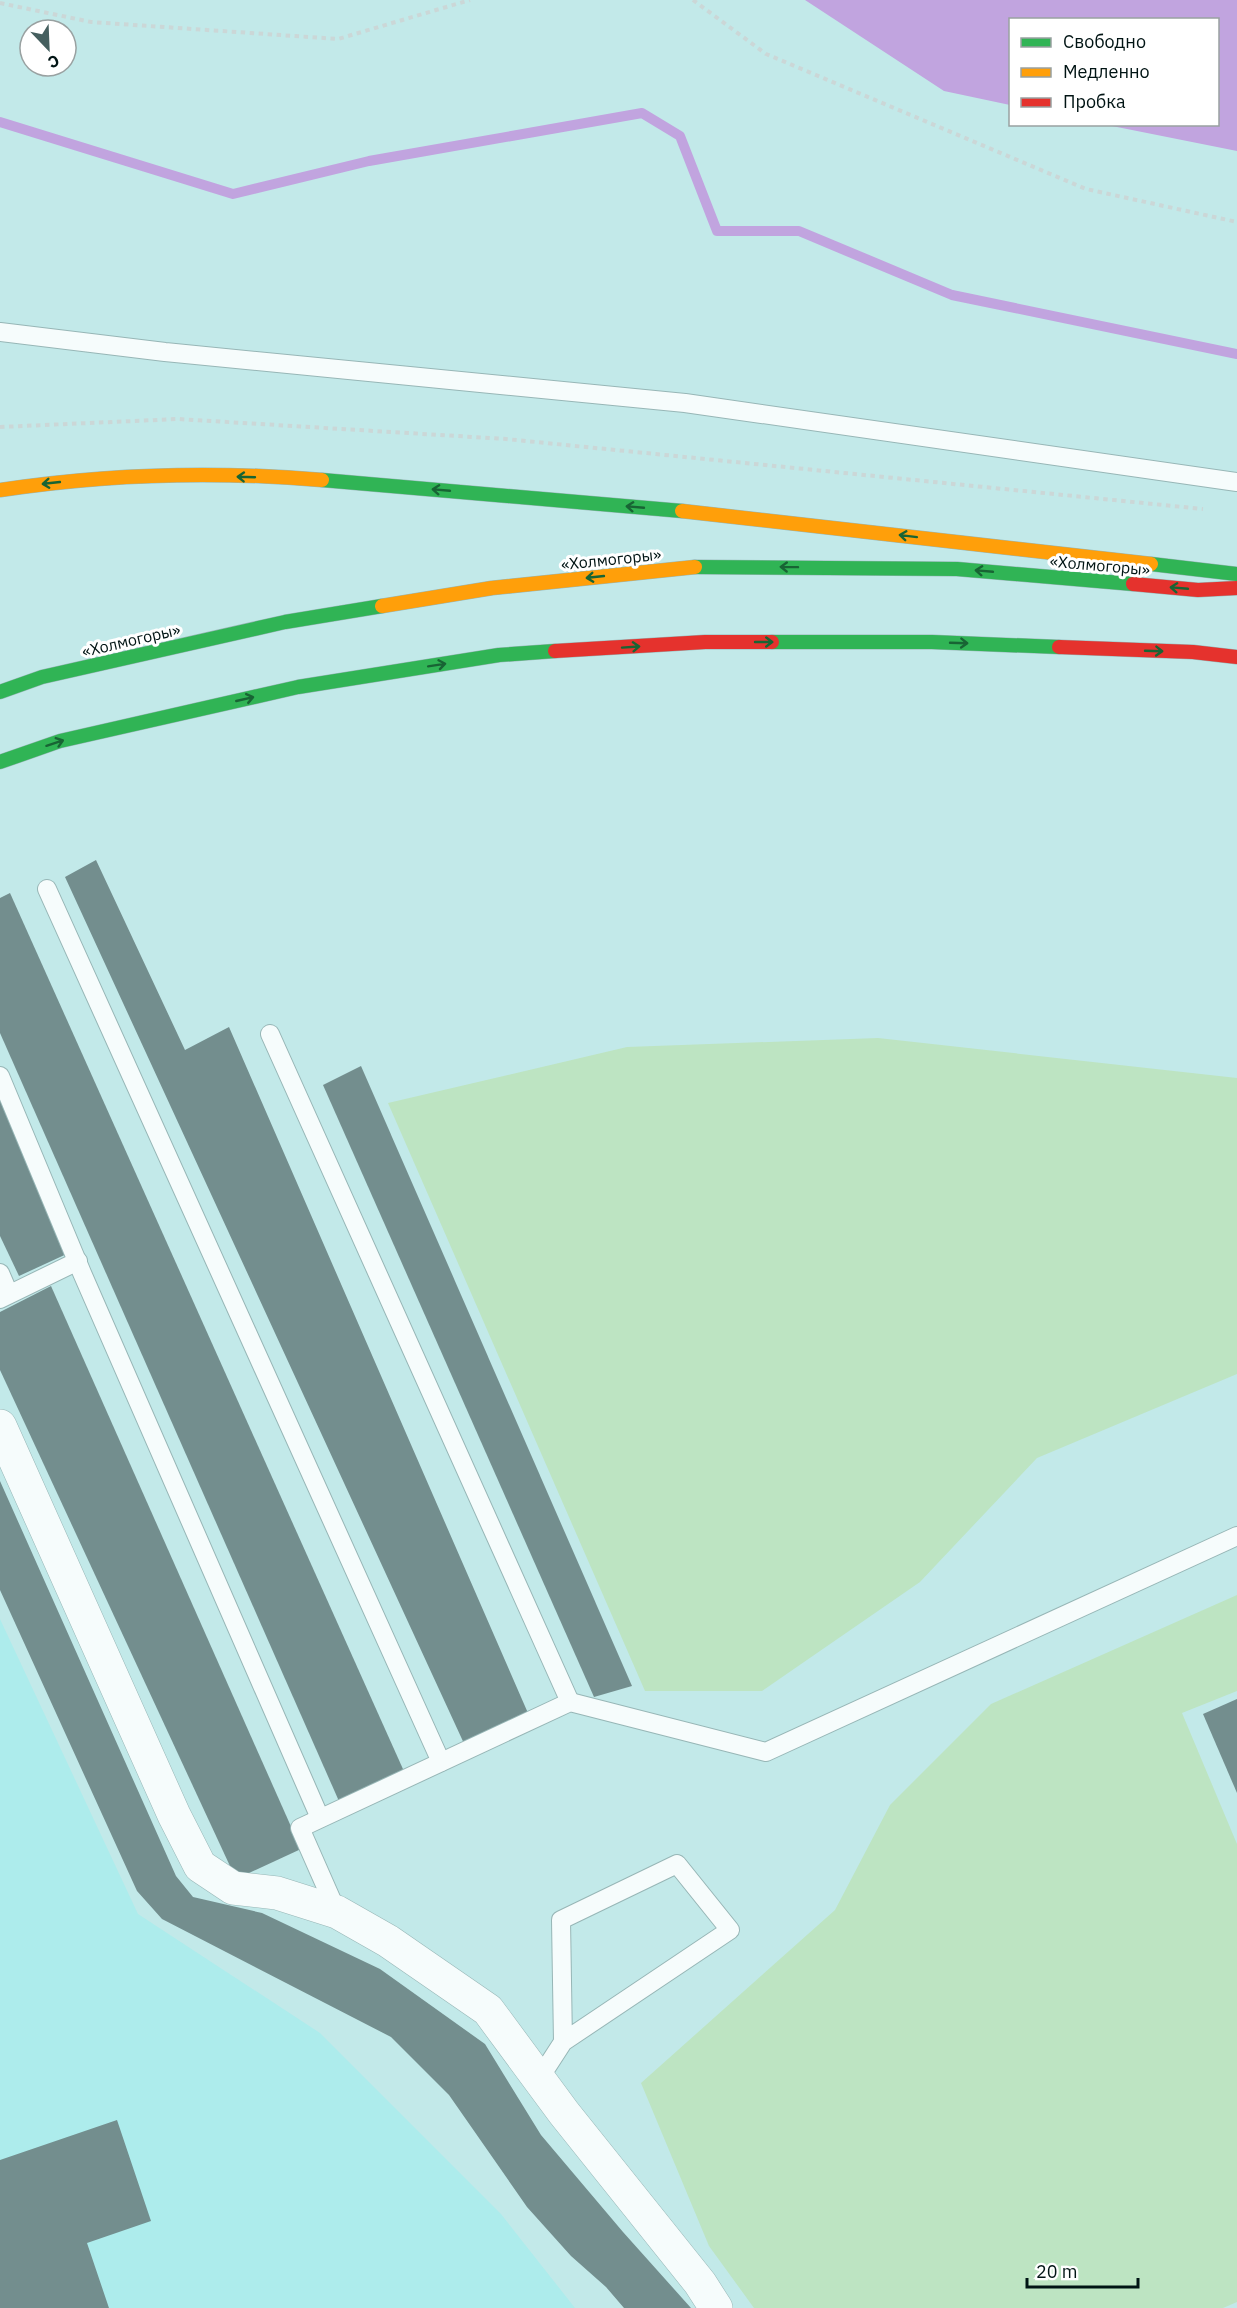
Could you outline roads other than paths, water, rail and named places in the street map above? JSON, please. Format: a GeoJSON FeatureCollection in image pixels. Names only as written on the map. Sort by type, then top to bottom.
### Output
{"type":"FeatureCollection","features":[{"type":"Feature","properties":{"kind":"main road"},"geometry":{"type":"LineString","coordinates":[[0,490],[53,483],[173,475],[310,479],[693,512],[1237,574]]}},
{"type":"Feature","properties":{"kind":"main road","name":"«Холмогоры»"},"geometry":{"type":"LineString","coordinates":[[0,692],[42,677],[285,622],[492,588],[700,566],[957,569],[1198,590],[1237,588]]}},
{"type":"Feature","properties":{"kind":"main road"},"geometry":{"type":"LineString","coordinates":[[0,762],[60,741],[298,687],[500,655],[705,642],[932,642],[1193,652],[1237,657]]}},
{"type":"Feature","properties":{"kind":"street"},"geometry":{"type":"LineString","coordinates":[[0,1425],[174,1815],[200,1866],[233,1888],[277,1893],[337,1912],[388,1941],[488,2010],[539,2079],[700,2283],[716,2308]]}},
{"type":"Feature","properties":{"kind":"lane"},"geometry":{"type":"LineString","coordinates":[[0,332],[165,352],[685,404],[1237,482]]}},
{"type":"Feature","properties":{"kind":"lane"},"geometry":{"type":"LineString","coordinates":[[47,889],[441,1762]]}},
{"type":"Feature","properties":{"kind":"lane"},"geometry":{"type":"LineString","coordinates":[[270,1034],[570,1702]]}},
{"type":"Feature","properties":{"kind":"lane"},"geometry":{"type":"LineString","coordinates":[[0,1076],[320,1818]]}},
{"type":"Feature","properties":{"kind":"lane"},"geometry":{"type":"LineString","coordinates":[[0,1273],[5,1296],[78,1261]]}},
{"type":"Feature","properties":{"kind":"lane"},"geometry":{"type":"LineString","coordinates":[[337,1912],[300,1828],[570,1702],[766,1752],[1237,1536]]}},
{"type":"Feature","properties":{"kind":"lane"},"geometry":{"type":"LineString","coordinates":[[539,2079],[563,2042],[730,1930],[677,1864],[561,1920],[563,2042]]}},
{"type":"Feature","properties":{"kind":"waterway"},"geometry":{"type":"LineString","coordinates":[[0,122],[233,194],[369,161],[642,113],[680,136],[717,231],[799,231],[952,295],[1237,354]]}}]}
